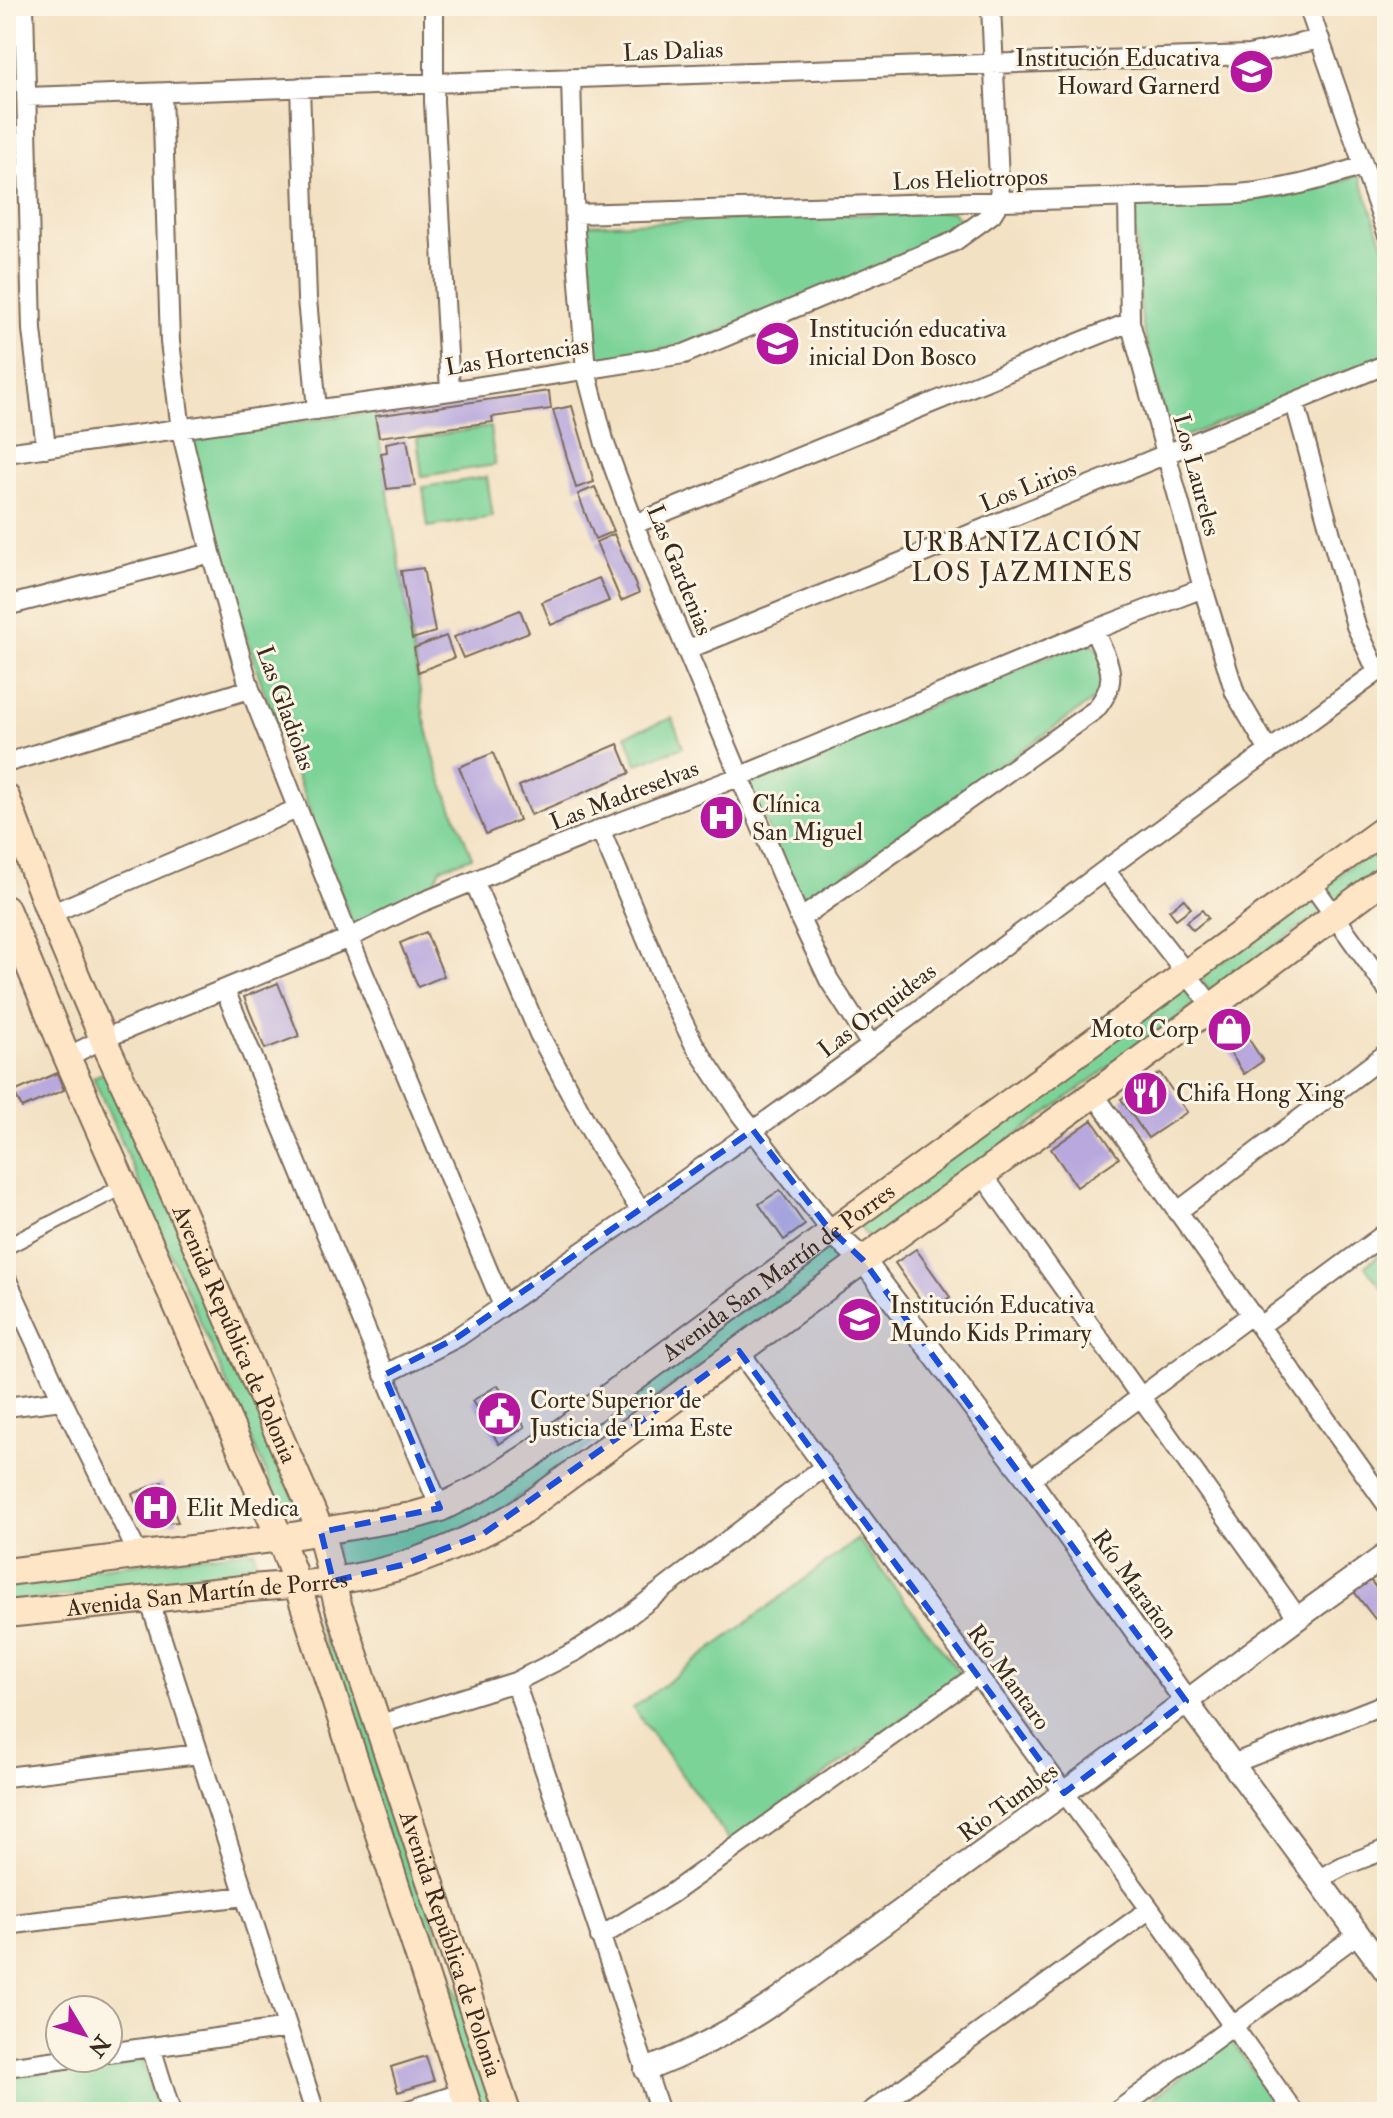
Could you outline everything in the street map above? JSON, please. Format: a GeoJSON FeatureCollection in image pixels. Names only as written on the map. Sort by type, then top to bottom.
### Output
{"type":"FeatureCollection","features":[{"type":"Feature","properties":{"kind":"main road","name":"Avenida República de Polonia"},"geometry":{"type":"LineString","coordinates":[[6,797],[50,914],[103,1039],[161,1164],[321,1532],[337,1602],[507,2112]]}},
{"type":"Feature","properties":{"kind":"main road","name":"Avenida San Martín de Porres"},"geometry":{"type":"LineString","coordinates":[[6,1572],[280,1538],[412,1516],[440,1508],[480,1488],[532,1454],[1387,827]]}},
{"type":"Feature","properties":{"kind":"main road","name":"Avenida San Martín de Porres"},"geometry":{"type":"LineString","coordinates":[[6,1614],[333,1581],[402,1565],[483,1534],[519,1513],[1387,877]]}},
{"type":"Feature","properties":{"kind":"main road","name":"Avenida República de Polonia"},"geometry":{"type":"LineString","coordinates":[[6,909],[67,1057],[280,1538],[467,2102]]}},
{"type":"Feature","properties":{"kind":"street"},"geometry":{"type":"LineString","coordinates":[[24,6],[32,330],[46,448]]}},
{"type":"Feature","properties":{"kind":"street"},"geometry":{"type":"LineString","coordinates":[[434,6],[434,84],[450,391]]}},
{"type":"Feature","properties":{"kind":"street"},"geometry":{"type":"LineString","coordinates":[[991,6],[1000,201]]}},
{"type":"Feature","properties":{"kind":"street"},"geometry":{"type":"LineString","coordinates":[[1308,6],[1387,233]]}},
{"type":"Feature","properties":{"kind":"street","name":"Las Dalias"},"geometry":{"type":"LineString","coordinates":[[26,97],[1249,55],[1320,39]]}},
{"type":"Feature","properties":{"kind":"street","name":"Las Gardenias"},"geometry":{"type":"LineString","coordinates":[[571,78],[575,214],[586,371],[605,444],[686,650],[800,919],[829,980],[871,1045]]}},
{"type":"Feature","properties":{"kind":"street"},"geometry":{"type":"LineString","coordinates":[[300,87],[307,299],[317,410]]}},
{"type":"Feature","properties":{"kind":"street","name":"Las Gladiolas"},"geometry":{"type":"LineString","coordinates":[[162,93],[170,342],[181,430],[211,553],[250,689],[349,938],[503,1306]]}},
{"type":"Feature","properties":{"kind":"street","name":"Los Heliotropos"},"geometry":{"type":"LineString","coordinates":[[575,214],[1238,194],[1276,191],[1363,166]]}},
{"type":"Feature","properties":{"kind":"street","name":"Los Laureles"},"geometry":{"type":"LineString","coordinates":[[1128,199],[1130,322],[1235,693],[1269,751]]}},
{"type":"Feature","properties":{"kind":"street","name":"Las Hortencias"},"geometry":{"type":"LineString","coordinates":[[6,453],[450,391],[684,354],[955,241],[992,214],[1000,201]]}},
{"type":"Feature","properties":{"kind":"street"},"geometry":{"type":"LineString","coordinates":[[635,524],[1130,322]]}},
{"type":"Feature","properties":{"kind":"street","name":"Los Lirios"},"geometry":{"type":"LineString","coordinates":[[686,650],[1387,364]]}},
{"type":"Feature","properties":{"kind":"street"},"geometry":{"type":"LineString","coordinates":[[1295,403],[1356,626],[1382,668]]}},
{"type":"Feature","properties":{"kind":"street"},"geometry":{"type":"LineString","coordinates":[[6,606],[211,553]]}},
{"type":"Feature","properties":{"kind":"street","name":"Las Madreselvas"},"geometry":{"type":"LineString","coordinates":[[67,1057],[103,1039],[349,938],[420,903],[1203,588]]}},
{"type":"Feature","properties":{"kind":"street"},"geometry":{"type":"LineString","coordinates":[[800,919],[1095,710],[1105,698],[1112,679],[1094,630]]}},
{"type":"Feature","properties":{"kind":"street","name":"Las Orquideas"},"geometry":{"type":"LineString","coordinates":[[384,1375],[458,1337],[641,1211],[1382,668]]}},
{"type":"Feature","properties":{"kind":"street"},"geometry":{"type":"LineString","coordinates":[[6,763],[250,689]]}},
{"type":"Feature","properties":{"kind":"street"},"geometry":{"type":"LineString","coordinates":[[50,914],[297,809]]}},
{"type":"Feature","properties":{"kind":"street"},"geometry":{"type":"LineString","coordinates":[[600,829],[669,993],[694,1044],[753,1130],[832,1232]]}},
{"type":"Feature","properties":{"kind":"street"},"geometry":{"type":"LineString","coordinates":[[1105,870],[1212,1006]]}},
{"type":"Feature","properties":{"kind":"street"},"geometry":{"type":"LineString","coordinates":[[474,881],[539,1034],[600,1148],[641,1211]]}},
{"type":"Feature","properties":{"kind":"street"},"geometry":{"type":"LineString","coordinates":[[1311,883],[1387,989]]}},
{"type":"Feature","properties":{"kind":"street"},"geometry":{"type":"LineString","coordinates":[[225,990],[440,1508]]}},
{"type":"Feature","properties":{"kind":"street"},"geometry":{"type":"LineString","coordinates":[[1177,1212],[1387,1053]]}},
{"type":"Feature","properties":{"kind":"street"},"geometry":{"type":"LineString","coordinates":[[1094,1094],[1387,1505]]}},
{"type":"Feature","properties":{"kind":"street"},"geometry":{"type":"LineString","coordinates":[[983,1175],[1298,1618]]}},
{"type":"Feature","properties":{"kind":"street"},"geometry":{"type":"LineString","coordinates":[[6,1247],[124,1186]]}},
{"type":"Feature","properties":{"kind":"street","name":"Río Marañon"},"geometry":{"type":"LineString","coordinates":[[832,1232],[863,1260],[1029,1480],[1186,1701],[1387,1973]]}},
{"type":"Feature","properties":{"kind":"street"},"geometry":{"type":"LineString","coordinates":[[1029,1480],[1140,1399],[1387,1232]]}},
{"type":"Feature","properties":{"kind":"street"},"geometry":{"type":"LineString","coordinates":[[6,1278],[139,1556]]}},
{"type":"Feature","properties":{"kind":"street","name":"Río Mantaro"},"geometry":{"type":"LineString","coordinates":[[739,1351],[1150,1909],[1294,2112]]}},
{"type":"Feature","properties":{"kind":"street"},"geometry":{"type":"LineString","coordinates":[[6,1407],[62,1400]]}},
{"type":"Feature","properties":{"kind":"street"},"geometry":{"type":"LineString","coordinates":[[377,1725],[515,1682],[576,1651],[623,1620],[824,1467]]}},
{"type":"Feature","properties":{"kind":"street","name":"Rio Tumbes"},"geometry":{"type":"LineString","coordinates":[[646,2070],[684,2055],[741,2025],[1064,1793],[1387,1554]]}},
{"type":"Feature","properties":{"kind":"street"},"geometry":{"type":"LineString","coordinates":[[149,1599],[315,2112]]}},
{"type":"Feature","properties":{"kind":"street"},"geometry":{"type":"LineString","coordinates":[[600,1937],[672,1893],[978,1674]]}},
{"type":"Feature","properties":{"kind":"street"},"geometry":{"type":"LineString","coordinates":[[515,1682],[660,2112]]}},
{"type":"Feature","properties":{"kind":"street"},"geometry":{"type":"LineString","coordinates":[[1232,1764],[1387,1703]]}},
{"type":"Feature","properties":{"kind":"street"},"geometry":{"type":"LineString","coordinates":[[6,1777],[199,1754]]}},
{"type":"Feature","properties":{"kind":"street"},"geometry":{"type":"LineString","coordinates":[[1319,1879],[1387,1849]]}},
{"type":"Feature","properties":{"kind":"street"},"geometry":{"type":"LineString","coordinates":[[6,1925],[245,1896]]}},
{"type":"Feature","properties":{"kind":"street"},"geometry":{"type":"LineString","coordinates":[[870,2112],[1150,1909]]}},
{"type":"Feature","properties":{"kind":"street"},"geometry":{"type":"LineString","coordinates":[[1116,2112],[1358,1934]]}},
{"type":"Feature","properties":{"kind":"street"},"geometry":{"type":"LineString","coordinates":[[124,2051],[288,2028]]}},
{"type":"Feature","properties":{"kind":"street"},"geometry":{"type":"LineString","coordinates":[[151,2047],[171,2112]]}},
{"type":"Feature","properties":{"kind":"street"},"geometry":{"type":"LineString","coordinates":[[6,2067],[44,2062]]}},
{"type":"Feature","properties":{"kind":"street"},"geometry":{"type":"LineString","coordinates":[[403,2112],[467,2102]]}},
{"type":"Feature","properties":{"kind":"highlighted area"},"geometry":{"type":"Polygon","coordinates":[[[753,1130],[826,1225],[863,1260],[1186,1701],[1064,1793],[739,1351],[483,1534],[402,1565],[333,1581],[321,1532],[440,1508],[384,1375],[458,1337],[753,1130]]]}},
{"type":"Feature","properties":{"kind":"green space"},"geometry":{"type":"Polygon","coordinates":[[[1359,175],[1387,255],[1387,355],[1179,439],[1169,435],[1142,322],[1133,209],[1142,204],[1257,199],[1304,193],[1359,175]]]}},
{"type":"Feature","properties":{"kind":"green space"},"geometry":{"type":"Polygon","coordinates":[[[952,211],[959,219],[955,238],[680,347],[593,360],[583,225],[952,211]]]}},
{"type":"Feature","properties":{"kind":"green space"},"geometry":{"type":"Polygon","coordinates":[[[375,412],[424,717],[438,772],[472,857],[441,868],[430,894],[354,928],[262,685],[214,537],[191,435],[375,412]]]}},
{"type":"Feature","properties":{"kind":"green space"},"geometry":{"type":"Polygon","coordinates":[[[490,427],[495,465],[422,476],[417,438],[490,427]]]}},
{"type":"Feature","properties":{"kind":"green space"},"geometry":{"type":"Polygon","coordinates":[[[487,477],[493,517],[428,527],[423,487],[487,477]]]}},
{"type":"Feature","properties":{"kind":"green space"},"geometry":{"type":"Polygon","coordinates":[[[1088,640],[1100,652],[1104,683],[1096,698],[801,906],[748,782],[1088,640]]]}},
{"type":"Feature","properties":{"kind":"green space"},"geometry":{"type":"Polygon","coordinates":[[[672,718],[683,747],[637,764],[626,735],[672,718]]]}},
{"type":"Feature","properties":{"kind":"green space"},"geometry":{"type":"Polygon","coordinates":[[[1387,839],[1387,865],[1213,990],[1206,987],[1201,978],[1387,839]]]}},
{"type":"Feature","properties":{"kind":"green space"},"geometry":{"type":"Polygon","coordinates":[[[1182,985],[1193,990],[1198,1002],[871,1242],[857,1223],[1182,985]]]}},
{"type":"Feature","properties":{"kind":"green space"},"geometry":{"type":"Polygon","coordinates":[[[110,1070],[301,1505],[282,1509],[93,1077],[110,1070]]]}},
{"type":"Feature","properties":{"kind":"green space"},"geometry":{"type":"Polygon","coordinates":[[[825,1248],[833,1255],[835,1268],[488,1519],[356,1567],[345,1569],[335,1562],[336,1539],[434,1515],[825,1248]]]}},
{"type":"Feature","properties":{"kind":"green space"},"geometry":{"type":"Polygon","coordinates":[[[1387,1250],[1387,1295],[1365,1266],[1387,1250]]]}},
{"type":"Feature","properties":{"kind":"green space"},"geometry":{"type":"Polygon","coordinates":[[[858,1539],[962,1676],[731,1842],[633,1708],[858,1539]]]}},
{"type":"Feature","properties":{"kind":"green space"},"geometry":{"type":"Polygon","coordinates":[[[254,1550],[258,1574],[6,1603],[6,1579],[254,1550]]]}},
{"type":"Feature","properties":{"kind":"green space"},"geometry":{"type":"Polygon","coordinates":[[[332,1609],[496,2112],[478,2112],[315,1614],[332,1609]]]}},
{"type":"Feature","properties":{"kind":"green space"},"geometry":{"type":"Polygon","coordinates":[[[1231,2040],[1282,2112],[1134,2112],[1231,2040]]]}},
{"type":"Feature","properties":{"kind":"green space"},"geometry":{"type":"Polygon","coordinates":[[[142,2058],[159,2112],[6,2112],[6,2076],[44,2071],[44,2074],[124,2074],[124,2060],[142,2058]]]}},
{"type":"Feature","properties":{"kind":"building"},"geometry":{"type":"Polygon","coordinates":[[[549,391],[551,409],[492,417],[493,422],[379,437],[375,416],[549,391]]]}},
{"type":"Feature","properties":{"kind":"building"},"geometry":{"type":"Polygon","coordinates":[[[572,406],[594,482],[576,488],[553,410],[572,406]]]}},
{"type":"Feature","properties":{"kind":"building"},"geometry":{"type":"Polygon","coordinates":[[[407,439],[415,486],[387,489],[381,453],[387,452],[386,443],[407,439]]]}},
{"type":"Feature","properties":{"kind":"building"},"geometry":{"type":"Polygon","coordinates":[[[595,487],[614,531],[595,539],[578,494],[595,487]]]}},
{"type":"Feature","properties":{"kind":"building"},"geometry":{"type":"Polygon","coordinates":[[[614,534],[639,593],[621,601],[596,542],[614,534]]]}},
{"type":"Feature","properties":{"kind":"building"},"geometry":{"type":"Polygon","coordinates":[[[423,568],[435,632],[412,639],[401,571],[423,568]]]}},
{"type":"Feature","properties":{"kind":"building"},"geometry":{"type":"Polygon","coordinates":[[[599,578],[609,601],[551,625],[542,602],[599,578]]]}},
{"type":"Feature","properties":{"kind":"building"},"geometry":{"type":"Polygon","coordinates":[[[520,610],[529,632],[463,658],[454,637],[520,610]]]}},
{"type":"Feature","properties":{"kind":"building"},"geometry":{"type":"Polygon","coordinates":[[[446,636],[454,658],[418,672],[414,648],[446,636]]]}},
{"type":"Feature","properties":{"kind":"building"},"geometry":{"type":"Polygon","coordinates":[[[618,744],[630,773],[531,815],[519,786],[618,744]]]}},
{"type":"Feature","properties":{"kind":"building"},"geometry":{"type":"Polygon","coordinates":[[[493,753],[519,820],[486,834],[459,767],[493,753]]]}},
{"type":"Feature","properties":{"kind":"building"},"geometry":{"type":"Polygon","coordinates":[[[1184,899],[1191,908],[1176,919],[1169,910],[1184,899]]]}},
{"type":"Feature","properties":{"kind":"building"},"geometry":{"type":"Polygon","coordinates":[[[1202,910],[1208,918],[1193,930],[1186,922],[1202,910]]]}},
{"type":"Feature","properties":{"kind":"building"},"geometry":{"type":"Polygon","coordinates":[[[426,932],[444,976],[418,987],[400,943],[426,932]]]}},
{"type":"Feature","properties":{"kind":"building"},"geometry":{"type":"Polygon","coordinates":[[[278,983],[299,1036],[265,1049],[244,997],[278,983]]]}},
{"type":"Feature","properties":{"kind":"building"},"geometry":{"type":"Polygon","coordinates":[[[1235,1018],[1263,1061],[1244,1074],[1216,1030],[1235,1018]]]}},
{"type":"Feature","properties":{"kind":"building"},"geometry":{"type":"Polygon","coordinates":[[[57,1073],[64,1090],[22,1108],[14,1092],[57,1073]]]}},
{"type":"Feature","properties":{"kind":"building"},"geometry":{"type":"Polygon","coordinates":[[[1160,1073],[1187,1112],[1148,1138],[1121,1099],[1160,1073]]]}},
{"type":"Feature","properties":{"kind":"building"},"geometry":{"type":"Polygon","coordinates":[[[1092,1120],[1119,1158],[1077,1187],[1051,1149],[1092,1120]]]}},
{"type":"Feature","properties":{"kind":"building"},"geometry":{"type":"Polygon","coordinates":[[[780,1190],[805,1225],[784,1240],[759,1204],[780,1190]]]}},
{"type":"Feature","properties":{"kind":"building"},"geometry":{"type":"Polygon","coordinates":[[[916,1249],[950,1297],[929,1312],[895,1263],[916,1249]]]}},
{"type":"Feature","properties":{"kind":"building","name":"Corte Superior de Justicia de Lima Este"},"geometry":{"type":"Polygon","coordinates":[[[498,1385],[525,1427],[499,1444],[472,1401],[498,1385]]]}},
{"type":"Feature","properties":{"kind":"building","name":"Elit Medica"},"geometry":{"type":"Polygon","coordinates":[[[162,1482],[178,1522],[144,1524],[132,1494],[162,1482]]]}},
{"type":"Feature","properties":{"kind":"building"},"geometry":{"type":"Polygon","coordinates":[[[1366,1575],[1387,1601],[1387,1607],[1375,1619],[1352,1589],[1366,1575]]]}},
{"type":"Feature","properties":{"kind":"building"},"geometry":{"type":"Polygon","coordinates":[[[426,2056],[434,2081],[398,2092],[391,2067],[426,2056]]]}},
{"type":"Feature","properties":{"kind":"place","name":"Institución Educativa Howard Garnerd"},"geometry":{"type":"Point","coordinates":[1251,72]}},
{"type":"Feature","properties":{"kind":"place","name":"Institución educativa inicial Don Bosco"},"geometry":{"type":"Point","coordinates":[778,343]}},
{"type":"Feature","properties":{"kind":"place","name":"Clínica San Miguel"},"geometry":{"type":"Point","coordinates":[721,818]}},
{"type":"Feature","properties":{"kind":"place","name":"Moto Corp"},"geometry":{"type":"Point","coordinates":[1230,1029]}},
{"type":"Feature","properties":{"kind":"place","name":"Chifa Hong Xing"},"geometry":{"type":"Point","coordinates":[1145,1093]}},
{"type":"Feature","properties":{"kind":"place","name":"Institución Educativa Mundo Kids Primary"},"geometry":{"type":"Point","coordinates":[859,1319]}},
{"type":"Feature","properties":{"kind":"place","name":"Corte Superior de Justicia de Lima Este"},"geometry":{"type":"Point","coordinates":[499,1414]}},
{"type":"Feature","properties":{"kind":"place","name":"Elit Medica"},"geometry":{"type":"Point","coordinates":[155,1508]}},
{"type":"Feature","properties":{"kind":"district","name":"URBANIZACIÓN LOS JAZMINES"},"geometry":{"type":"Point","coordinates":[1023,557]}}]}
